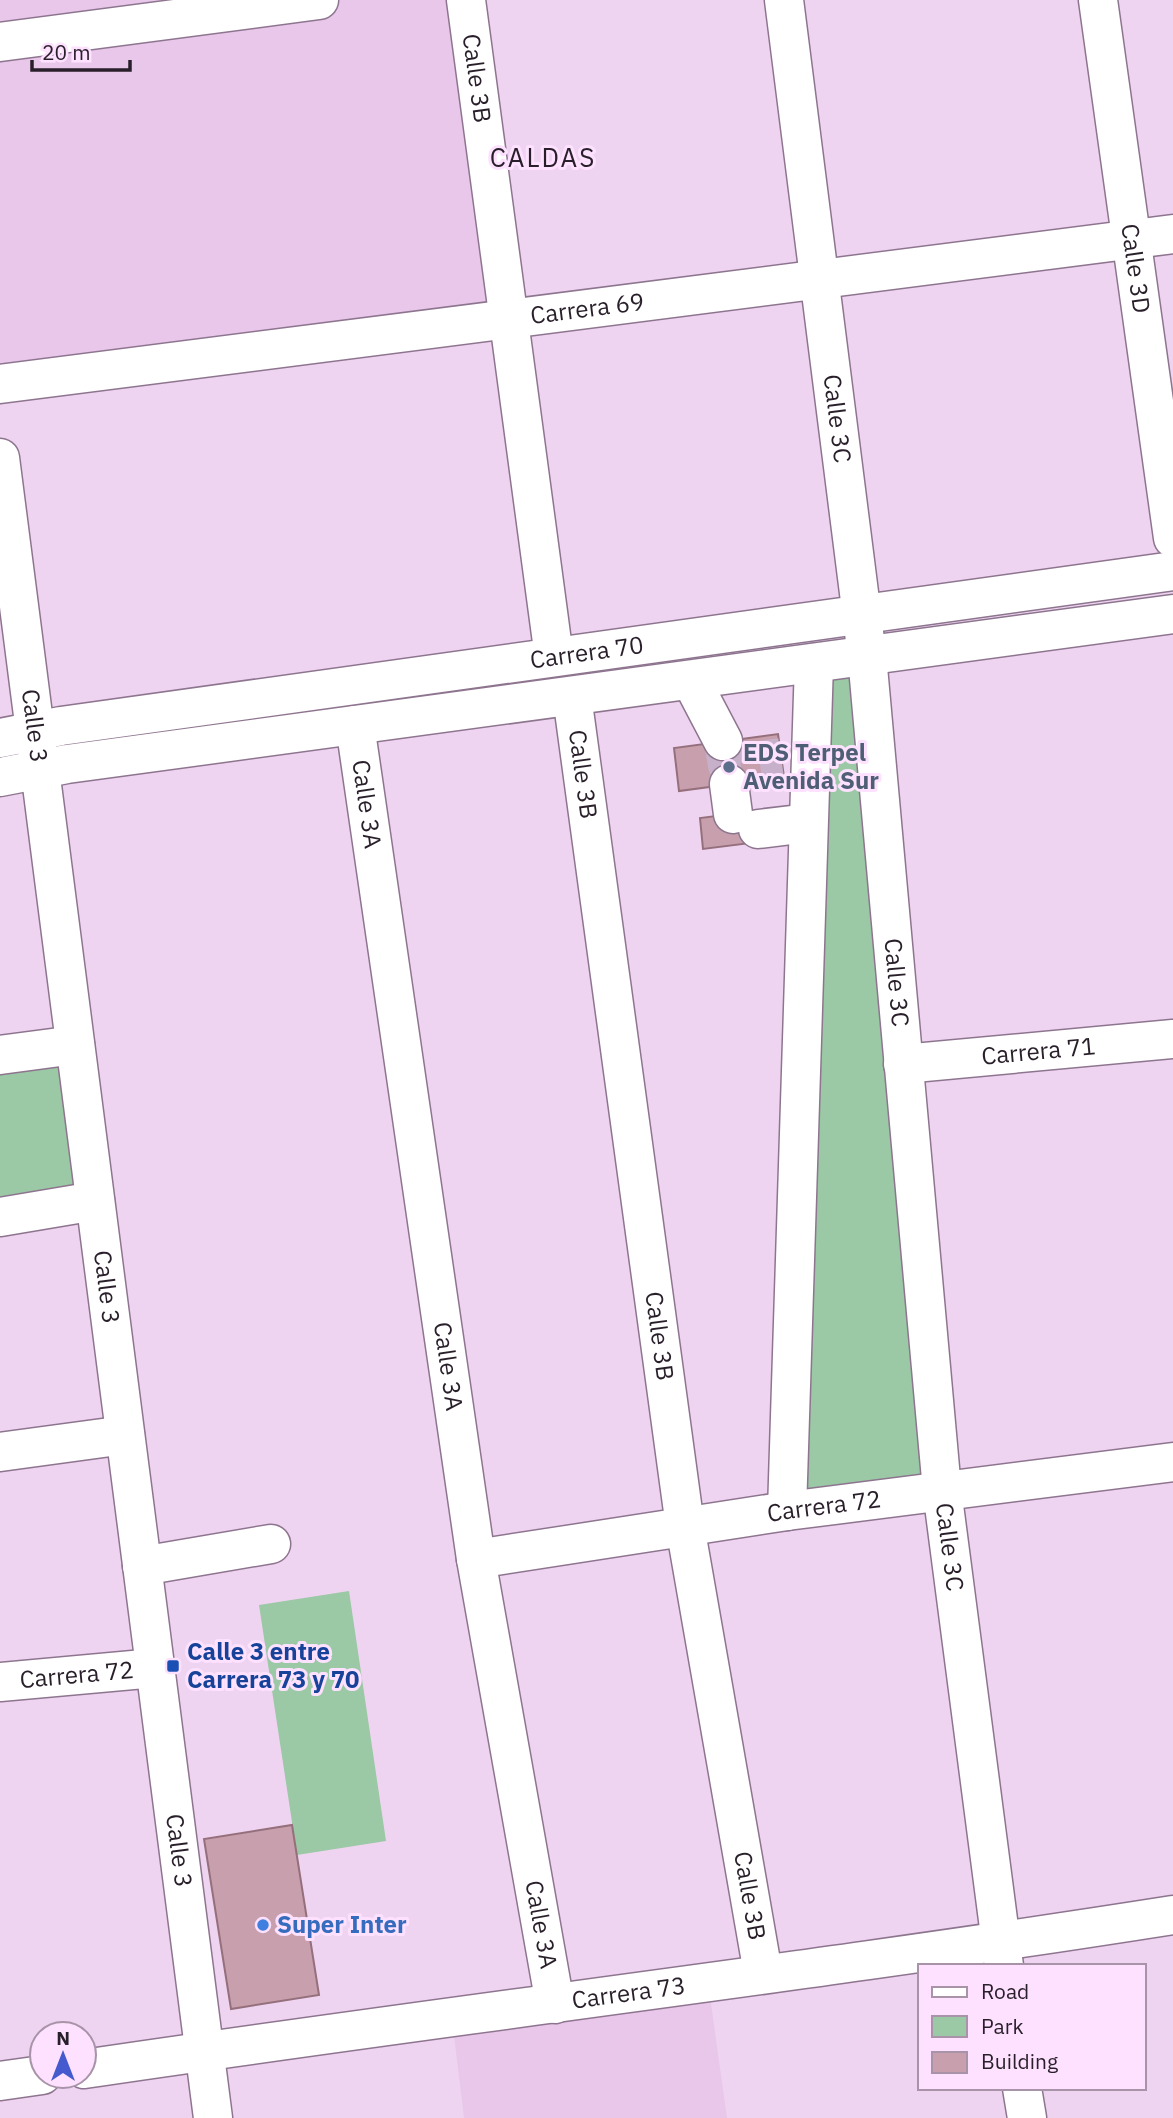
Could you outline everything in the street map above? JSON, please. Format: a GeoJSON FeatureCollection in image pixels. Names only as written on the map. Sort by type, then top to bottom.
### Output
{"type":"FeatureCollection","features":[{"type":"Feature","properties":{"kind":"street"},"geometry":{"type":"LineString","coordinates":[[0,42],[319,0]]}},
{"type":"Feature","properties":{"kind":"street","name":"Calle 3B"},"geometry":{"type":"LineString","coordinates":[[467,0],[554,657]]}},
{"type":"Feature","properties":{"kind":"street","name":"Calle 3C"},"geometry":{"type":"LineString","coordinates":[[784,0],[867,656],[942,1490],[1002,1954]]}},
{"type":"Feature","properties":{"kind":"street","name":"Calle 3D"},"geometry":{"type":"LineString","coordinates":[[1098,0],[1173,538]]}},
{"type":"Feature","properties":{"kind":"street","name":"Carrera 69"},"geometry":{"type":"LineString","coordinates":[[0,384],[1173,234]]}},
{"type":"Feature","properties":{"kind":"street","name":"Calle 3"},"geometry":{"type":"LineString","coordinates":[[0,458],[17,734],[40,768],[213,2118]]}},
{"type":"Feature","properties":{"kind":"street","name":"Carrera 70"},"geometry":{"type":"LineString","coordinates":[[17,734],[1173,571]]}},
{"type":"Feature","properties":{"kind":"street","name":"Carrera 70"},"geometry":{"type":"LineString","coordinates":[[0,776],[40,768],[1173,614]]}},
{"type":"Feature","properties":{"kind":"street"},"geometry":{"type":"LineString","coordinates":[[787,1511],[808,823],[796,755],[814,663]]}},
{"type":"Feature","properties":{"kind":"street"},"geometry":{"type":"LineString","coordinates":[[691,680],[723,741]]}},
{"type":"Feature","properties":{"kind":"street","name":"Calle 3B"},"geometry":{"type":"LineString","coordinates":[[572,696],[685,1526],[763,1973]]}},
{"type":"Feature","properties":{"kind":"street","name":"Calle 3A"},"geometry":{"type":"LineString","coordinates":[[355,725],[476,1559],[555,2004]]}},
{"type":"Feature","properties":{"kind":"street"},"geometry":{"type":"LineString","coordinates":[[740,809],[808,823]]}},
{"type":"Feature","properties":{"kind":"street","name":"Carrera 71"},"geometry":{"type":"LineString","coordinates":[[903,1064],[1173,1039]]}},
{"type":"Feature","properties":{"kind":"street"},"geometry":{"type":"LineString","coordinates":[[0,1055],[75,1045]]}},
{"type":"Feature","properties":{"kind":"street"},"geometry":{"type":"LineString","coordinates":[[0,1217],[95,1201]]}},
{"type":"Feature","properties":{"kind":"street"},"geometry":{"type":"LineString","coordinates":[[0,1452],[125,1435]]}},
{"type":"Feature","properties":{"kind":"street","name":"Carrera 72"},"geometry":{"type":"LineString","coordinates":[[476,1559],[787,1511],[1173,1462]]}},
{"type":"Feature","properties":{"kind":"street"},"geometry":{"type":"LineString","coordinates":[[142,1566],[271,1544]]}},
{"type":"Feature","properties":{"kind":"street","name":"Carrera 72"},"geometry":{"type":"LineString","coordinates":[[0,1682],[155,1668]]}},
{"type":"Feature","properties":{"kind":"street","name":"Carrera 73"},"geometry":{"type":"LineString","coordinates":[[98,2067],[763,1973],[1002,1954],[1173,1915]]}},
{"type":"Feature","properties":{"kind":"street"},"geometry":{"type":"LineString","coordinates":[[0,2081],[28,2078]]}},
{"type":"Feature","properties":{"kind":"street"},"geometry":{"type":"LineString","coordinates":[[1022,2090],[1027,2118]]}},
{"type":"Feature","properties":{"kind":"shaded area"},"geometry":{"type":"Polygon","coordinates":[[[0,0],[466,0],[509,318],[0,384],[0,0]]]}},
{"type":"Feature","properties":{"kind":"shaded area"},"geometry":{"type":"Polygon","coordinates":[[[708,1982],[727,2118],[464,2118],[452,2019],[708,1982]]]}},
{"type":"Feature","properties":{"kind":"green space"},"geometry":{"type":"Polygon","coordinates":[[[867,656],[942,1490],[787,1511],[812,691],[867,656]]]}},
{"type":"Feature","properties":{"kind":"green space"},"geometry":{"type":"Polygon","coordinates":[[[75,1045],[95,1201],[0,1217],[0,1055],[75,1045]]]}},
{"type":"Feature","properties":{"kind":"green space"},"geometry":{"type":"Polygon","coordinates":[[[349,1591],[386,1841],[297,1855],[259,1605],[349,1591]]]}},
{"type":"Feature","properties":{"kind":"building","name":"EDS Terpel Avenida Sur"},"geometry":{"type":"Polygon","coordinates":[[[778,734],[784,777],[679,791],[674,748],[778,734]]]}},
{"type":"Feature","properties":{"kind":"building"},"geometry":{"type":"Polygon","coordinates":[[[755,811],[759,842],[703,849],[700,818],[755,811]]]}},
{"type":"Feature","properties":{"kind":"building","name":"Super Inter"},"geometry":{"type":"Polygon","coordinates":[[[292,1825],[319,1995],[231,2009],[204,1839],[292,1825]]]}},
{"type":"Feature","properties":{"kind":"tunnel"},"geometry":{"type":"LineString","coordinates":[[723,741],[727,765],[781,757]]}},
{"type":"Feature","properties":{"kind":"place","name":"EDS Terpel Avenida Sur"},"geometry":{"type":"Point","coordinates":[729,767]}},
{"type":"Feature","properties":{"kind":"place","name":"Calle 3 entre Carrera 73 y 70"},"geometry":{"type":"Point","coordinates":[173,1666]}},
{"type":"Feature","properties":{"kind":"place","name":"Super Inter"},"geometry":{"type":"Point","coordinates":[263,1925]}},
{"type":"Feature","properties":{"kind":"district","name":"CALDAS"},"geometry":{"type":"Point","coordinates":[543,158]}}]}
